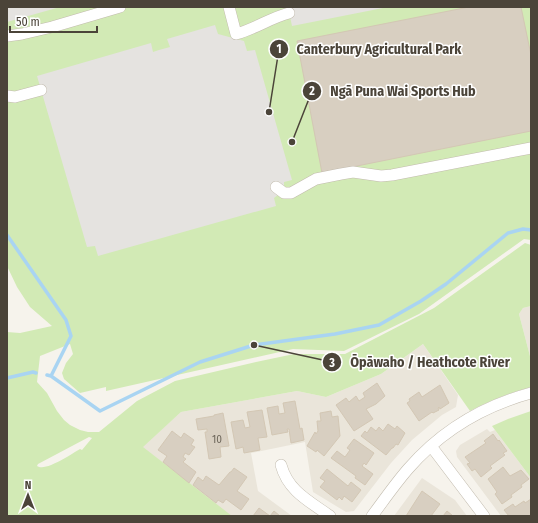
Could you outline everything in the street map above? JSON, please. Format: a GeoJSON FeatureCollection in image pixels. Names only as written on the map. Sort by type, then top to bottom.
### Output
{"type":"FeatureCollection","features":[{"type":"Feature","properties":{"kind":"street"},"geometry":{"type":"LineString","coordinates":[[7,36],[52,27],[108,8],[120,7]]}},
{"type":"Feature","properties":{"kind":"street"},"geometry":{"type":"LineString","coordinates":[[228,7],[236,34],[289,13]]}},
{"type":"Feature","properties":{"kind":"street"},"geometry":{"type":"LineString","coordinates":[[7,96],[15,97],[42,90]]}},
{"type":"Feature","properties":{"kind":"street"},"geometry":{"type":"LineString","coordinates":[[276,187],[284,193],[291,193],[316,179],[341,174],[353,172],[381,176],[392,175],[531,148]]}},
{"type":"Feature","properties":{"kind":"street"},"geometry":{"type":"LineString","coordinates":[[372,516],[407,470],[431,446],[456,427],[485,410],[508,400],[531,393]]}},
{"type":"Feature","properties":{"kind":"street"},"geometry":{"type":"LineString","coordinates":[[431,446],[484,516]]}},
{"type":"Feature","properties":{"kind":"street"},"geometry":{"type":"LineString","coordinates":[[281,465],[287,481],[293,488],[330,516]]}},
{"type":"Feature","properties":{"kind":"shaded area"},"geometry":{"type":"Polygon","coordinates":[[[7,7],[60,7],[7,22],[7,7]]]}},
{"type":"Feature","properties":{"kind":"shaded area"},"geometry":{"type":"Polygon","coordinates":[[[288,7],[388,7],[292,26],[288,7]]]}},
{"type":"Feature","properties":{"kind":"shaded area"},"geometry":{"type":"Polygon","coordinates":[[[215,25],[218,34],[244,41],[247,51],[255,50],[292,180],[284,182],[284,186],[279,194],[274,198],[276,206],[98,256],[95,246],[87,247],[37,76],[151,43],[153,52],[170,47],[167,39],[215,25]]]}},
{"type":"Feature","properties":{"kind":"shaded area"},"geometry":{"type":"Polygon","coordinates":[[[531,306],[531,360],[519,314],[523,308],[531,306]]]}},
{"type":"Feature","properties":{"kind":"shaded area"},"geometry":{"type":"Polygon","coordinates":[[[423,344],[458,395],[456,407],[442,415],[412,440],[391,463],[354,511],[346,512],[313,492],[305,442],[251,453],[258,491],[292,516],[231,516],[142,447],[181,412],[297,391],[326,397],[381,374],[423,344]]]}},
{"type":"Feature","properties":{"kind":"shaded area"},"geometry":{"type":"Polygon","coordinates":[[[487,429],[490,432],[495,430],[531,478],[531,516],[501,516],[457,457],[456,451],[460,445],[487,429]]]}},
{"type":"Feature","properties":{"kind":"shaded area"},"geometry":{"type":"Polygon","coordinates":[[[422,478],[455,500],[467,516],[394,516],[422,478]]]}},
{"type":"Feature","properties":{"kind":"green space"},"geometry":{"type":"Polygon","coordinates":[[[7,7],[531,7],[531,240],[524,239],[419,314],[344,351],[293,349],[106,391],[106,387],[80,393],[64,379],[62,373],[66,363],[73,354],[70,344],[40,356],[37,382],[47,393],[57,411],[70,425],[88,432],[99,432],[137,401],[175,381],[294,354],[345,354],[434,308],[525,243],[531,245],[531,306],[523,308],[519,314],[531,360],[531,387],[515,392],[470,411],[423,344],[381,374],[326,397],[297,391],[181,412],[143,447],[232,516],[7,516],[7,332],[20,333],[52,326],[30,307],[17,287],[7,266],[7,7]],[[89,437],[38,464],[37,466],[46,467],[52,465],[80,449],[82,450],[92,438],[89,437]]]}},
{"type":"Feature","properties":{"kind":"green space"},"geometry":{"type":"Polygon","coordinates":[[[531,411],[531,478],[492,426],[531,411]]]}},
{"type":"Feature","properties":{"kind":"building"},"geometry":{"type":"Polygon","coordinates":[[[469,7],[521,7],[531,55],[531,131],[322,173],[297,41],[469,7]]]}},
{"type":"Feature","properties":{"kind":"building"},"geometry":{"type":"Polygon","coordinates":[[[377,383],[385,396],[376,404],[366,409],[373,419],[354,431],[336,405],[346,398],[349,402],[356,396],[359,401],[365,397],[363,393],[377,383]]]}},
{"type":"Feature","properties":{"kind":"building"},"geometry":{"type":"Polygon","coordinates":[[[440,385],[449,403],[440,409],[439,407],[439,410],[433,413],[432,412],[419,421],[407,403],[410,401],[409,399],[419,392],[422,397],[440,385]]]}},
{"type":"Feature","properties":{"kind":"building"},"geometry":{"type":"Polygon","coordinates":[[[295,401],[300,429],[302,428],[304,440],[291,443],[289,429],[287,429],[288,432],[272,435],[267,408],[278,406],[279,414],[285,413],[283,403],[295,401]]]}},
{"type":"Feature","properties":{"kind":"building"},"geometry":{"type":"Polygon","coordinates":[[[262,410],[267,437],[258,438],[260,450],[244,453],[243,447],[236,449],[231,422],[243,420],[245,428],[250,427],[247,412],[262,410]]]}},
{"type":"Feature","properties":{"kind":"building"},"geometry":{"type":"Polygon","coordinates":[[[331,411],[332,417],[338,416],[340,436],[324,456],[317,450],[316,452],[307,446],[315,432],[316,434],[318,431],[317,421],[321,421],[320,413],[331,411]]]}},
{"type":"Feature","properties":{"kind":"building"},"geometry":{"type":"Polygon","coordinates":[[[223,413],[229,446],[220,447],[221,457],[209,459],[205,432],[207,432],[207,429],[198,430],[196,419],[223,413]]]}},
{"type":"Feature","properties":{"kind":"building"},"geometry":{"type":"Polygon","coordinates":[[[388,424],[395,429],[397,426],[405,433],[398,445],[396,444],[386,455],[361,436],[365,431],[367,433],[371,427],[376,431],[379,427],[383,431],[388,424]]]}},
{"type":"Feature","properties":{"kind":"building"},"geometry":{"type":"Polygon","coordinates":[[[172,431],[181,438],[184,433],[194,440],[191,445],[195,447],[189,455],[185,453],[183,457],[186,459],[183,462],[196,472],[189,483],[163,462],[167,456],[158,450],[172,431]]]}},
{"type":"Feature","properties":{"kind":"building"},"geometry":{"type":"Polygon","coordinates":[[[493,434],[507,451],[503,453],[505,455],[490,466],[492,468],[481,477],[475,469],[472,471],[467,464],[470,463],[465,457],[486,443],[484,441],[493,434]]]}},
{"type":"Feature","properties":{"kind":"building"},"geometry":{"type":"Polygon","coordinates":[[[354,439],[374,453],[366,465],[364,463],[362,466],[373,474],[365,485],[355,478],[356,476],[331,458],[337,451],[345,457],[350,450],[347,448],[354,439]]]}},
{"type":"Feature","properties":{"kind":"building"},"geometry":{"type":"Polygon","coordinates":[[[503,467],[510,476],[521,470],[529,479],[521,485],[522,487],[511,495],[512,497],[502,504],[495,494],[497,492],[488,479],[503,467]]]}},
{"type":"Feature","properties":{"kind":"building"},"geometry":{"type":"Polygon","coordinates":[[[234,468],[247,477],[237,491],[249,499],[241,510],[226,499],[223,503],[218,500],[216,503],[193,485],[198,477],[203,481],[206,476],[219,485],[234,468]]]}},
{"type":"Feature","properties":{"kind":"building"},"geometry":{"type":"Polygon","coordinates":[[[327,469],[348,486],[351,482],[361,490],[352,502],[344,496],[342,500],[339,497],[337,500],[320,487],[325,481],[320,478],[327,469]]]}},
{"type":"Feature","properties":{"kind":"building"},"geometry":{"type":"Polygon","coordinates":[[[422,491],[440,504],[431,516],[406,516],[422,491]]]}},
{"type":"Feature","properties":{"kind":"building"},"geometry":{"type":"Polygon","coordinates":[[[531,499],[531,516],[509,516],[504,510],[513,504],[515,507],[524,501],[525,503],[531,499]]]}},
{"type":"Feature","properties":{"kind":"building"},"geometry":{"type":"Polygon","coordinates":[[[259,508],[270,516],[253,516],[259,508]]]}},
{"type":"Feature","properties":{"kind":"building"},"geometry":{"type":"Polygon","coordinates":[[[274,511],[280,516],[270,516],[274,511]]]}},
{"type":"Feature","properties":{"kind":"building"},"geometry":{"type":"Polygon","coordinates":[[[447,511],[453,516],[443,516],[447,511]]]}},
{"type":"Feature","properties":{"kind":"waterway"},"geometry":{"type":"LineString","coordinates":[[47,375],[51,376],[100,411],[200,362],[254,345],[335,334],[379,325],[421,301],[446,284],[508,233],[523,229],[531,230]]}},
{"type":"Feature","properties":{"kind":"waterway"},"geometry":{"type":"LineString","coordinates":[[7,235],[66,320],[71,336],[51,376]]}},
{"type":"Feature","properties":{"kind":"waterway"},"geometry":{"type":"LineString","coordinates":[[7,378],[33,372],[36,373]]}},
{"type":"Feature","properties":{"kind":"place","name":"Canterbury Agricultural Park"},"geometry":{"type":"Point","coordinates":[269,112]}},
{"type":"Feature","properties":{"kind":"place","name":"Ngā Puna Wai Sports Hub"},"geometry":{"type":"Point","coordinates":[292,142]}},
{"type":"Feature","properties":{"kind":"place","name":"Ōpāwaho / Heathcote River"},"geometry":{"type":"Point","coordinates":[254,345]}}]}
